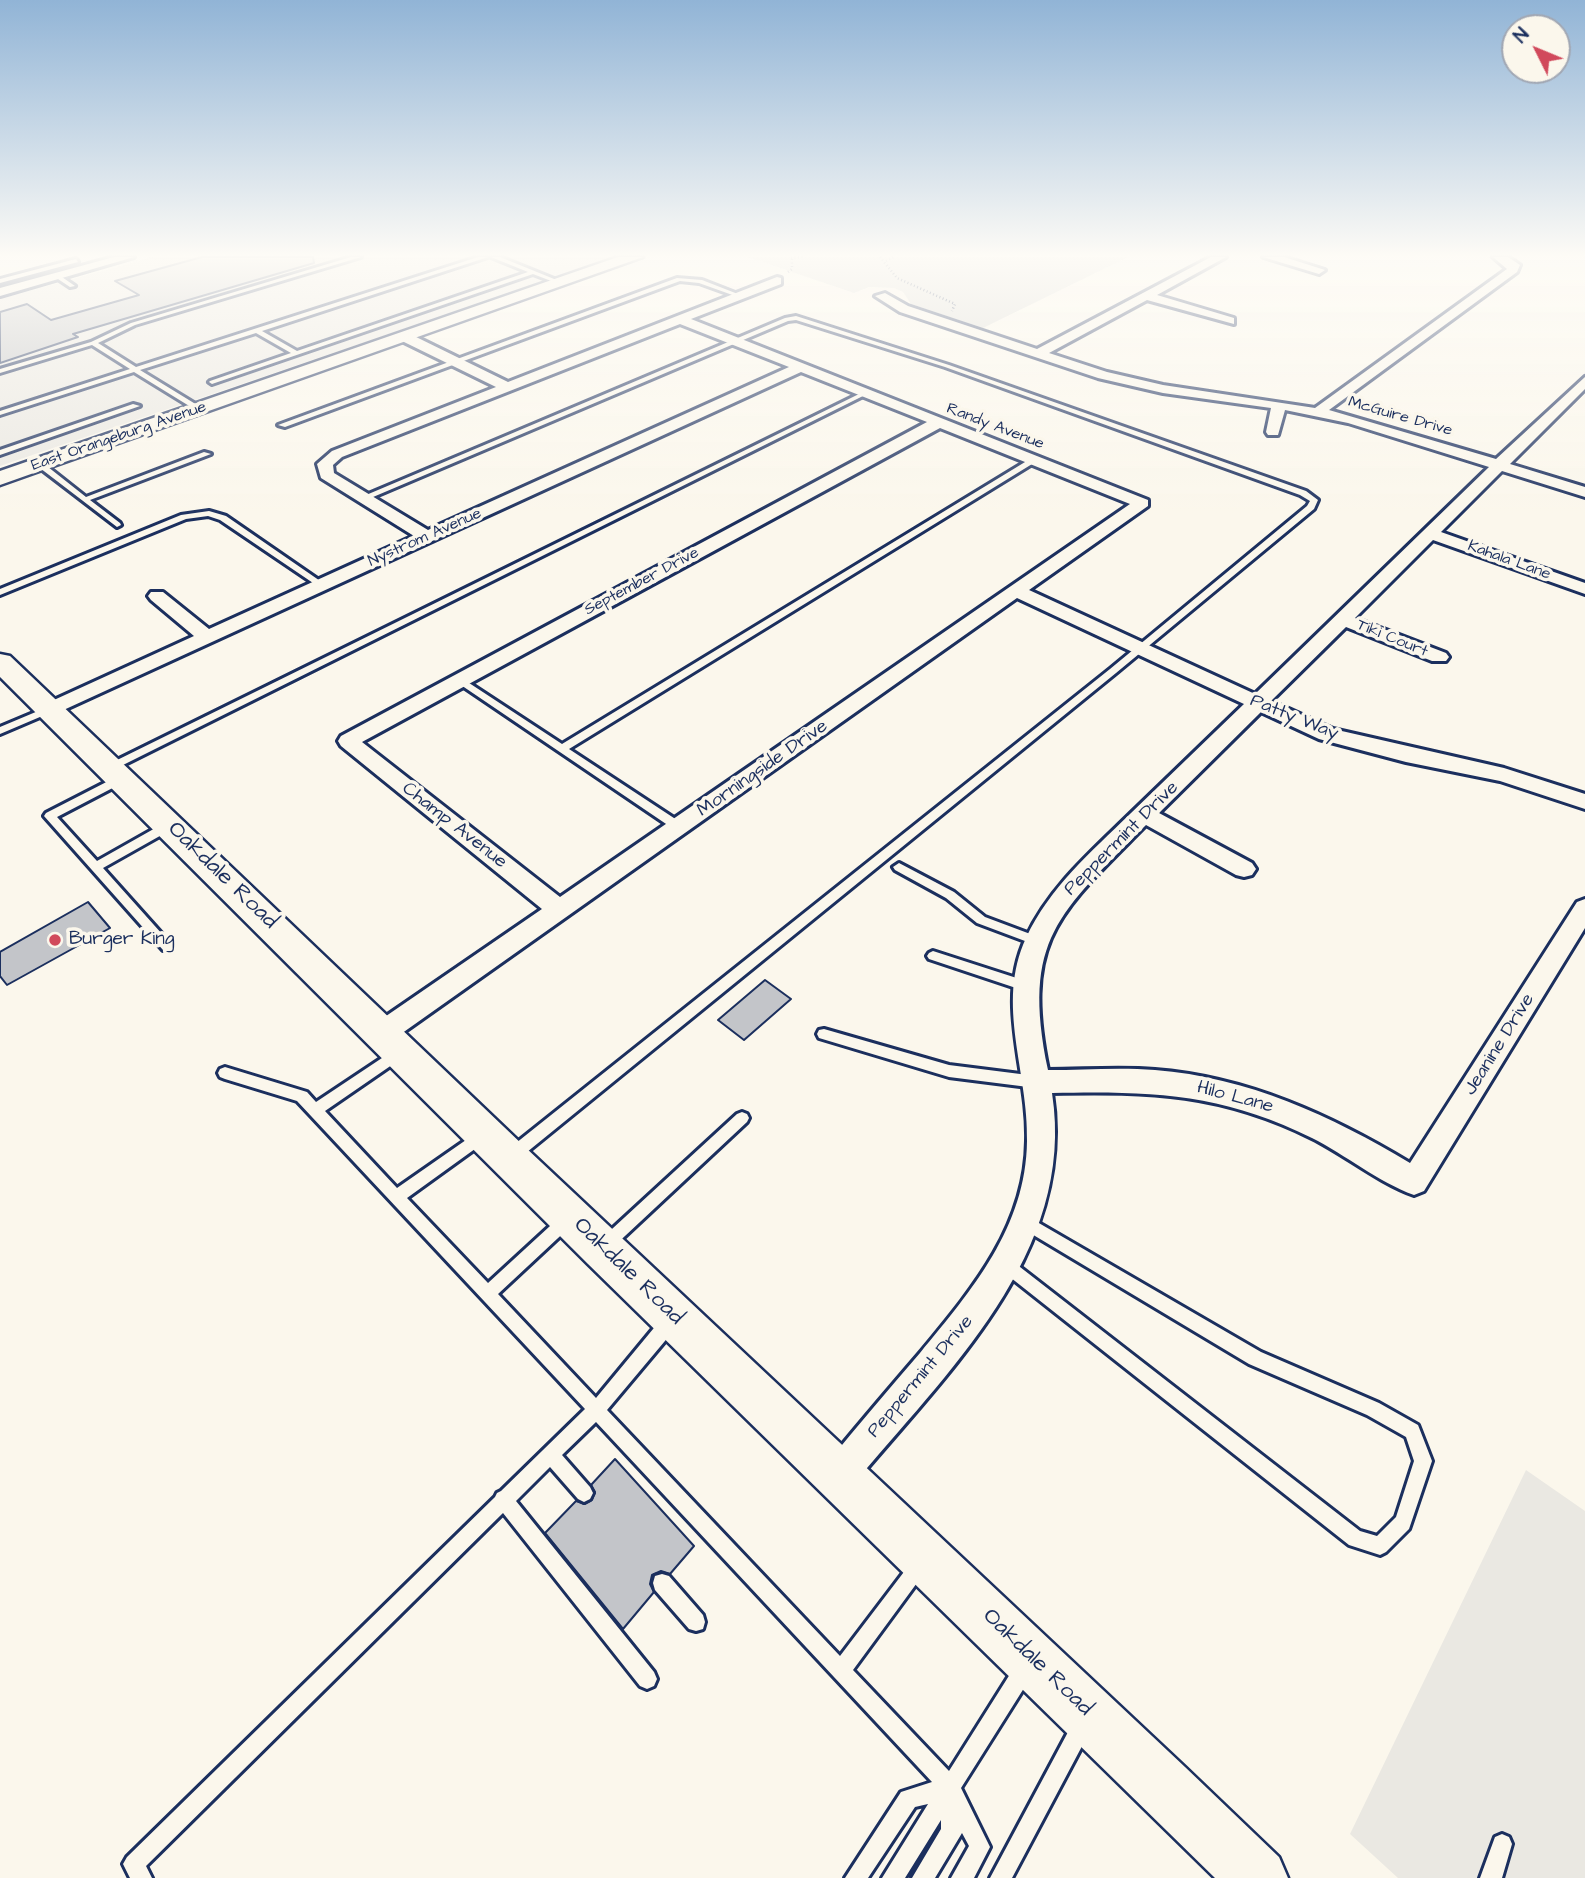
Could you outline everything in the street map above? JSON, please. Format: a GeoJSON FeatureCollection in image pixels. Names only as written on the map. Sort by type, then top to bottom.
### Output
{"type":"FeatureCollection","features":[{"type":"Feature","properties":{"kind":"main road","name":"East Orangeburg Avenue"},"geometry":{"type":"LineString","coordinates":[[0,478],[388,345]]}},
{"type":"Feature","properties":{"kind":"main road","name":"Oakdale Road"},"geometry":{"type":"LineString","coordinates":[[0,662],[117,773],[496,1147],[926,1556],[1258,1878]]}},
{"type":"Feature","properties":{"kind":"street"},"geometry":{"type":"LineString","coordinates":[[421,345],[508,387]]}},
{"type":"Feature","properties":{"kind":"street"},"geometry":{"type":"LineString","coordinates":[[427,537],[327,475],[325,464],[338,454],[615,345]]}},
{"type":"Feature","properties":{"kind":"street","name":"Randy Avenue"},"geometry":{"type":"LineString","coordinates":[[744,345],[1142,503]]}},
{"type":"Feature","properties":{"kind":"street","name":"McGuire Drive"},"geometry":{"type":"LineString","coordinates":[[1010,345],[1132,383],[1279,405],[1381,427],[1585,492]]}},
{"type":"Feature","properties":{"kind":"street"},"geometry":{"type":"LineString","coordinates":[[1037,354],[1055,345]]}},
{"type":"Feature","properties":{"kind":"street"},"geometry":{"type":"LineString","coordinates":[[1318,412],[1411,345]]}},
{"type":"Feature","properties":{"kind":"street","name":"Nystrom Avenue"},"geometry":{"type":"LineString","coordinates":[[50,709],[800,367]]}},
{"type":"Feature","properties":{"kind":"street","name":"Peppermint Drive"},"geometry":{"type":"LineString","coordinates":[[840,1474],[990,1293],[1026,1222],[1041,1158],[1041,1110],[1025,1027],[1026,986],[1037,940],[1056,905],[1075,883],[1259,705],[1585,381]]}},
{"type":"Feature","properties":{"kind":"street"},"geometry":{"type":"LineString","coordinates":[[1273,432],[1279,405]]}},
{"type":"Feature","properties":{"kind":"street","name":"September Drive"},"geometry":{"type":"LineString","coordinates":[[348,741],[937,423]]}},
{"type":"Feature","properties":{"kind":"street","name":"Morningside Drive"},"geometry":{"type":"LineString","coordinates":[[391,1042],[560,910],[1142,503]]}},
{"type":"Feature","properties":{"kind":"street","name":"Kahala Lane"},"geometry":{"type":"LineString","coordinates":[[1432,534],[1585,589]]}},
{"type":"Feature","properties":{"kind":"street","name":"Patty Way"},"geometry":{"type":"LineString","coordinates":[[1018,592],[1326,734],[1368,746],[1504,775],[1585,802]]}},
{"type":"Feature","properties":{"kind":"street"},"geometry":{"type":"LineString","coordinates":[[157,596],[207,637]]}},
{"type":"Feature","properties":{"kind":"street","name":"Tiki Court"},"geometry":{"type":"LineString","coordinates":[[1345,620],[1439,657]]}},
{"type":"Feature","properties":{"kind":"street","name":"Champ Avenue"},"geometry":{"type":"LineString","coordinates":[[348,741],[560,910]]}},
{"type":"Feature","properties":{"kind":"street"},"geometry":{"type":"LineString","coordinates":[[1145,815],[1244,869]]}},
{"type":"Feature","properties":{"kind":"street","name":"Jeanine Drive"},"geometry":{"type":"LineString","coordinates":[[1415,1182],[1585,908]]}},
{"type":"Feature","properties":{"kind":"street","name":"Hilo Lane"},"geometry":{"type":"LineString","coordinates":[[1037,1082],[1153,1081],[1236,1095],[1320,1126],[1415,1182]]}},
{"type":"Feature","properties":{"kind":"lane"},"geometry":{"type":"LineString","coordinates":[[0,371],[88,345]]}},
{"type":"Feature","properties":{"kind":"lane"},"geometry":{"type":"LineString","coordinates":[[96,345],[199,410]]}},
{"type":"Feature","properties":{"kind":"lane"},"geometry":{"type":"LineString","coordinates":[[0,413],[214,345]]}},
{"type":"Feature","properties":{"kind":"lane"},"geometry":{"type":"LineString","coordinates":[[281,345],[296,353]]}},
{"type":"Feature","properties":{"kind":"lane"},"geometry":{"type":"LineString","coordinates":[[212,382],[321,345]]}},
{"type":"Feature","properties":{"kind":"lane"},"geometry":{"type":"LineString","coordinates":[[282,425],[496,345]]}},
{"type":"Feature","properties":{"kind":"lane"},"geometry":{"type":"LineString","coordinates":[[363,498],[726,345]]}},
{"type":"Feature","properties":{"kind":"lane"},"geometry":{"type":"LineString","coordinates":[[396,1197],[496,1147],[1113,671],[1311,507],[1314,500],[1303,493],[879,345]]}},
{"type":"Feature","properties":{"kind":"lane"},"geometry":{"type":"LineString","coordinates":[[166,947],[50,816],[117,773],[863,394]]}},
{"type":"Feature","properties":{"kind":"lane"},"geometry":{"type":"LineString","coordinates":[[0,453],[136,406]]}},
{"type":"Feature","properties":{"kind":"lane"},"geometry":{"type":"LineString","coordinates":[[83,500],[207,454]]}},
{"type":"Feature","properties":{"kind":"lane"},"geometry":{"type":"LineString","coordinates":[[561,749],[1033,461]]}},
{"type":"Feature","properties":{"kind":"lane"},"geometry":{"type":"LineString","coordinates":[[40,464],[117,525]]}},
{"type":"Feature","properties":{"kind":"lane"},"geometry":{"type":"LineString","coordinates":[[0,592],[184,517],[209,513],[223,518],[322,585]]}},
{"type":"Feature","properties":{"kind":"lane"},"geometry":{"type":"LineString","coordinates":[[460,681],[679,827]]}},
{"type":"Feature","properties":{"kind":"lane"},"geometry":{"type":"LineString","coordinates":[[0,731],[50,709]]}},
{"type":"Feature","properties":{"kind":"lane"},"geometry":{"type":"LineString","coordinates":[[95,867],[170,825]]}},
{"type":"Feature","properties":{"kind":"lane"},"geometry":{"type":"LineString","coordinates":[[898,867],[950,895],[981,920],[1037,940]]}},
{"type":"Feature","properties":{"kind":"lane"},"geometry":{"type":"LineString","coordinates":[[933,957],[1026,986]]}},
{"type":"Feature","properties":{"kind":"lane"},"geometry":{"type":"LineString","coordinates":[[824,1034],[949,1071],[1037,1082]]}},
{"type":"Feature","properties":{"kind":"lane"},"geometry":{"type":"LineString","coordinates":[[315,1110],[391,1042]]}},
{"type":"Feature","properties":{"kind":"lane"},"geometry":{"type":"LineString","coordinates":[[225,1073],[302,1096],[598,1408],[950,1787],[980,1847],[962,1878]]}},
{"type":"Feature","properties":{"kind":"lane"},"geometry":{"type":"LineString","coordinates":[[602,1248],[742,1118]]}},
{"type":"Feature","properties":{"kind":"lane"},"geometry":{"type":"LineString","coordinates":[[487,1294],[570,1217]]}},
{"type":"Feature","properties":{"kind":"lane"},"geometry":{"type":"LineString","coordinates":[[1006,1265],[1355,1539],[1380,1546],[1404,1523],[1423,1461],[1412,1431],[1374,1409],[1255,1358],[1026,1222]]}},
{"type":"Feature","properties":{"kind":"lane"},"geometry":{"type":"LineString","coordinates":[[141,1878],[134,1864],[598,1408],[675,1316]]}},
{"type":"Feature","properties":{"kind":"lane"},"geometry":{"type":"LineString","coordinates":[[551,1455],[584,1493]]}},
{"type":"Feature","properties":{"kind":"lane"},"geometry":{"type":"LineString","coordinates":[[503,1499],[647,1679]]}},
{"type":"Feature","properties":{"kind":"lane"},"geometry":{"type":"LineString","coordinates":[[841,1670],[926,1556]]}},
{"type":"Feature","properties":{"kind":"lane"},"geometry":{"type":"LineString","coordinates":[[662,1583],[696,1622]]}},
{"type":"Feature","properties":{"kind":"lane"},"geometry":{"type":"LineString","coordinates":[[893,1878],[1032,1658]]}},
{"type":"Feature","properties":{"kind":"lane"},"geometry":{"type":"LineString","coordinates":[[1001,1878],[1089,1713]]}},
{"type":"Feature","properties":{"kind":"lane"},"geometry":{"type":"LineString","coordinates":[[856,1878],[908,1798],[950,1787]]}},
{"type":"Feature","properties":{"kind":"lane"},"geometry":{"type":"LineString","coordinates":[[923,1878],[952,1831],[950,1787]]}},
{"type":"Feature","properties":{"kind":"lane"},"geometry":{"type":"LineString","coordinates":[[1491,1878],[1502,1844]]}},
{"type":"Feature","properties":{"kind":"shaded area"},"geometry":{"type":"Polygon","coordinates":[[[0,345],[358,345],[0,466],[0,345]]]}},
{"type":"Feature","properties":{"kind":"shaded area"},"geometry":{"type":"Polygon","coordinates":[[[1526,1470],[1585,1511],[1585,1878],[1398,1878],[1350,1834],[1526,1470]]]}},
{"type":"Feature","properties":{"kind":"building"},"geometry":{"type":"Polygon","coordinates":[[[0,345],[55,345],[0,363],[0,345]]]}},
{"type":"Feature","properties":{"kind":"building","name":"Burger King"},"geometry":{"type":"Polygon","coordinates":[[[88,902],[110,928],[7,985],[0,976],[0,952],[88,902]]]}},
{"type":"Feature","properties":{"kind":"building"},"geometry":{"type":"Polygon","coordinates":[[[765,980],[791,999],[744,1040],[718,1020],[765,980]]]}},
{"type":"Feature","properties":{"kind":"building"},"geometry":{"type":"Polygon","coordinates":[[[615,1459],[694,1546],[670,1574],[661,1571],[652,1575],[650,1584],[654,1592],[623,1629],[545,1533],[576,1501],[585,1504],[592,1500],[595,1492],[591,1485],[615,1459]]]}},
{"type":"Feature","properties":{"kind":"place","name":"Burger King"},"geometry":{"type":"Point","coordinates":[55,940]}}]}
